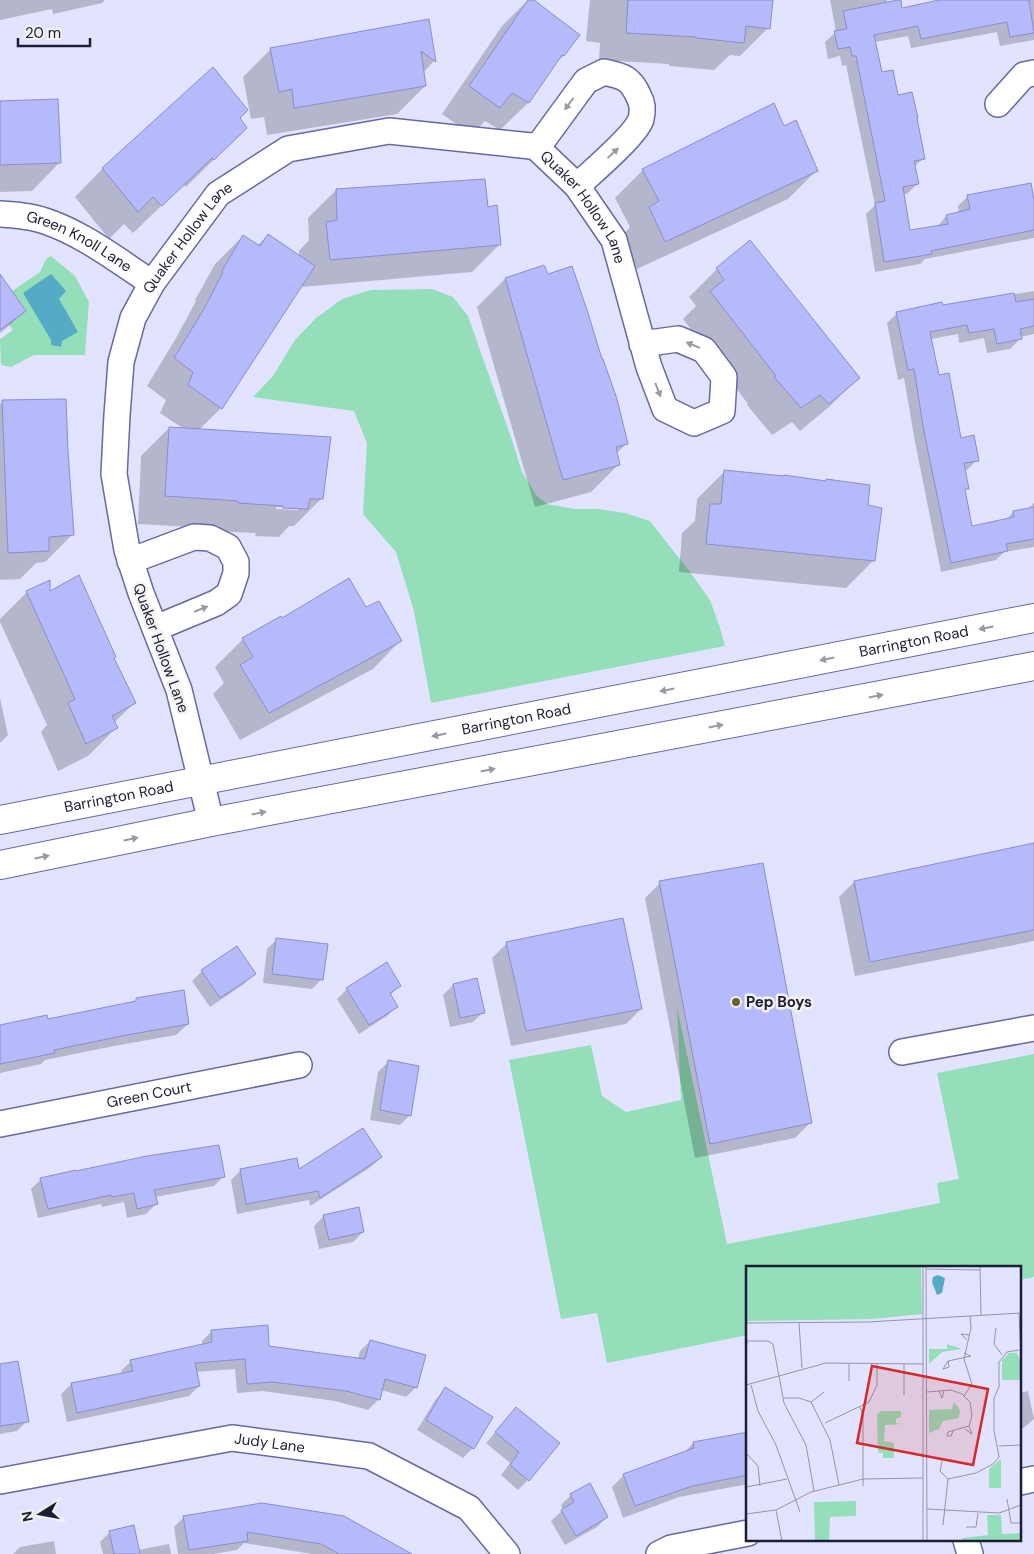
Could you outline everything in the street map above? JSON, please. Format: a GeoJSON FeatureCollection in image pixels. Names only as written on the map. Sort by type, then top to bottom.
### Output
{"type":"FeatureCollection","features":[{"type":"Feature","properties":{"kind":"main road","name":"Barrington Road"},"geometry":{"type":"LineString","coordinates":[[0,820],[1034,618]]}},
{"type":"Feature","properties":{"kind":"main road"},"geometry":{"type":"LineString","coordinates":[[0,866],[211,822],[1034,666]]}},
{"type":"Feature","properties":{"kind":"street"},"geometry":{"type":"LineString","coordinates":[[537,148],[586,80],[604,72],[619,76],[634,85],[642,103],[640,120],[629,137],[577,186]]}},
{"type":"Feature","properties":{"kind":"street"},"geometry":{"type":"LineString","coordinates":[[998,104],[1024,75],[1034,73]]}},
{"type":"Feature","properties":{"kind":"street","name":"Quaker Hollow Lane"},"geometry":{"type":"LineString","coordinates":[[211,822],[179,690],[130,561],[124,540],[114,474],[121,362],[133,318],[152,283],[218,194],[288,149],[389,131],[537,148],[577,186],[614,240],[642,344]]}},
{"type":"Feature","properties":{"kind":"street","name":"Green Knoll Lane"},"geometry":{"type":"LineString","coordinates":[[0,214],[19,215],[45,221],[61,228],[82,238],[152,283]]}},
{"type":"Feature","properties":{"kind":"street"},"geometry":{"type":"LineString","coordinates":[[130,561],[194,537],[210,538],[228,547],[236,562],[236,573],[229,594],[216,604],[156,628]]}},
{"type":"Feature","properties":{"kind":"street"},"geometry":{"type":"LineString","coordinates":[[902,1052],[1034,1028]]}},
{"type":"Feature","properties":{"kind":"street","name":"Green Court"},"geometry":{"type":"LineString","coordinates":[[0,1124],[299,1065]]}},
{"type":"Feature","properties":{"kind":"street","name":"Judy Lane"},"geometry":{"type":"LineString","coordinates":[[0,1481],[232,1438],[369,1456],[469,1508],[507,1554]]}},
{"type":"Feature","properties":{"kind":"street"},"geometry":{"type":"LineString","coordinates":[[659,1554],[671,1548],[746,1533]]}},
{"type":"Feature","properties":{"kind":"green space"},"geometry":{"type":"Polygon","coordinates":[[[51,256],[75,276],[89,302],[85,355],[34,355],[11,367],[1,365],[0,339],[13,330],[9,324],[26,311],[12,291],[40,272],[46,259],[51,256]]]}},
{"type":"Feature","properties":{"kind":"green space"},"geometry":{"type":"Polygon","coordinates":[[[432,289],[453,297],[468,316],[522,472],[536,495],[547,504],[575,509],[598,509],[625,513],[650,521],[710,600],[725,646],[431,703],[414,611],[396,552],[363,514],[367,443],[354,411],[253,397],[273,376],[295,340],[316,318],[342,299],[371,290],[432,289]]]}},
{"type":"Feature","properties":{"kind":"green space"},"geometry":{"type":"Polygon","coordinates":[[[677,1007],[727,1244],[940,1203],[937,1183],[959,1179],[937,1073],[1034,1054],[1034,1277],[1022,1280],[1022,1266],[746,1266],[746,1335],[607,1363],[597,1313],[561,1319],[509,1060],[591,1045],[602,1096],[626,1112],[681,1100],[677,1007]]]}},
{"type":"Feature","properties":{"kind":"water"},"geometry":{"type":"Polygon","coordinates":[[[51,274],[66,291],[59,299],[78,332],[62,341],[61,347],[51,345],[51,340],[23,293],[51,274]]]}},
{"type":"Feature","properties":{"kind":"building"},"geometry":{"type":"Polygon","coordinates":[[[528,0],[534,0],[580,35],[564,56],[562,55],[529,103],[512,93],[500,108],[469,86],[528,0]]]}},
{"type":"Feature","properties":{"kind":"building"},"geometry":{"type":"Polygon","coordinates":[[[628,0],[773,0],[770,29],[746,26],[744,43],[696,37],[626,33],[628,0]]]}},
{"type":"Feature","properties":{"kind":"building"},"geometry":{"type":"Polygon","coordinates":[[[901,0],[902,8],[939,0],[1029,0],[1034,33],[1010,37],[1007,22],[921,39],[918,26],[874,35],[882,72],[893,70],[898,95],[912,92],[918,118],[925,159],[914,161],[919,184],[903,187],[910,230],[948,224],[946,215],[970,209],[967,195],[1031,183],[1034,200],[1034,230],[931,251],[932,254],[884,262],[875,203],[885,201],[856,56],[852,56],[850,47],[838,49],[834,31],[847,29],[843,11],[901,0]]]}},
{"type":"Feature","properties":{"kind":"building"},"geometry":{"type":"Polygon","coordinates":[[[429,19],[436,62],[421,51],[426,86],[294,108],[292,89],[279,92],[270,48],[429,19]]]}},
{"type":"Feature","properties":{"kind":"building"},"geometry":{"type":"Polygon","coordinates":[[[213,67],[248,110],[240,118],[247,128],[214,160],[212,158],[162,206],[153,197],[138,212],[102,168],[213,67]]]}},
{"type":"Feature","properties":{"kind":"building"},"geometry":{"type":"Polygon","coordinates":[[[58,99],[61,163],[0,165],[0,101],[58,99]]]}},
{"type":"Feature","properties":{"kind":"building"},"geometry":{"type":"Polygon","coordinates":[[[774,103],[784,126],[796,120],[818,171],[665,242],[649,207],[659,201],[642,169],[774,103]]]}},
{"type":"Feature","properties":{"kind":"building"},"geometry":{"type":"Polygon","coordinates":[[[485,179],[488,207],[497,205],[501,245],[330,260],[326,222],[337,220],[336,189],[485,179]]]}},
{"type":"Feature","properties":{"kind":"building"},"geometry":{"type":"Polygon","coordinates":[[[268,234],[315,266],[222,409],[188,385],[193,372],[174,358],[204,309],[222,271],[243,235],[260,246],[268,234]]]}},
{"type":"Feature","properties":{"kind":"building"},"geometry":{"type":"Polygon","coordinates":[[[750,240],[860,378],[829,404],[820,395],[801,408],[774,377],[776,376],[710,291],[724,280],[716,268],[750,240]]]}},
{"type":"Feature","properties":{"kind":"building"},"geometry":{"type":"Polygon","coordinates":[[[544,265],[548,274],[572,266],[617,399],[628,444],[616,447],[620,465],[563,480],[505,278],[544,265]]]}},
{"type":"Feature","properties":{"kind":"building"},"geometry":{"type":"Polygon","coordinates":[[[0,274],[26,311],[0,330],[0,274]]]}},
{"type":"Feature","properties":{"kind":"building"},"geometry":{"type":"Polygon","coordinates":[[[1014,293],[1016,302],[1034,299],[1034,326],[1020,329],[1022,339],[997,344],[994,329],[969,333],[967,325],[930,332],[939,375],[949,373],[961,438],[974,435],[979,461],[964,463],[969,489],[965,489],[972,526],[1014,517],[1013,511],[1034,507],[1034,539],[1006,544],[1008,551],[951,563],[924,432],[914,369],[908,370],[896,312],[942,302],[943,305],[1014,293]]]}},
{"type":"Feature","properties":{"kind":"building"},"geometry":{"type":"Polygon","coordinates":[[[66,399],[74,535],[49,537],[49,551],[8,553],[2,400],[66,399]]]}},
{"type":"Feature","properties":{"kind":"building"},"geometry":{"type":"Polygon","coordinates":[[[169,427],[331,437],[323,499],[310,499],[308,509],[238,503],[238,501],[165,496],[169,427]]]}},
{"type":"Feature","properties":{"kind":"building"},"geometry":{"type":"Polygon","coordinates":[[[724,470],[870,485],[868,505],[882,508],[875,561],[706,544],[710,504],[721,504],[724,470]]]}},
{"type":"Feature","properties":{"kind":"building"},"geometry":{"type":"Polygon","coordinates":[[[79,575],[116,657],[114,658],[136,703],[112,716],[118,728],[86,744],[68,703],[75,699],[26,591],[50,580],[50,591],[79,575]]]}},
{"type":"Feature","properties":{"kind":"building"},"geometry":{"type":"Polygon","coordinates":[[[349,578],[366,607],[379,601],[402,641],[269,713],[240,665],[253,657],[242,638],[281,616],[282,618],[349,578]]]}},
{"type":"Feature","properties":{"kind":"building"},"geometry":{"type":"Polygon","coordinates":[[[1034,843],[1034,930],[870,962],[854,881],[1034,843]]]}},
{"type":"Feature","properties":{"kind":"building","name":"Pep Boys"},"geometry":{"type":"Polygon","coordinates":[[[763,863],[812,1123],[710,1144],[659,881],[763,863]]]}},
{"type":"Feature","properties":{"kind":"building"},"geometry":{"type":"Polygon","coordinates":[[[623,918],[642,1009],[526,1031],[506,942],[623,918]]]}},
{"type":"Feature","properties":{"kind":"building"},"geometry":{"type":"Polygon","coordinates":[[[276,938],[328,944],[323,980],[272,974],[276,938]]]}},
{"type":"Feature","properties":{"kind":"building"},"geometry":{"type":"Polygon","coordinates":[[[237,946],[256,974],[220,998],[201,970],[237,946]]]}},
{"type":"Feature","properties":{"kind":"building"},"geometry":{"type":"Polygon","coordinates":[[[387,962],[401,986],[390,993],[398,1007],[369,1025],[346,988],[387,962]]]}},
{"type":"Feature","properties":{"kind":"building"},"geometry":{"type":"Polygon","coordinates":[[[477,978],[485,1013],[460,1018],[453,984],[477,978]]]}},
{"type":"Feature","properties":{"kind":"building"},"geometry":{"type":"Polygon","coordinates":[[[184,990],[189,1024],[54,1050],[55,1053],[0,1064],[0,1025],[47,1015],[48,1019],[136,1001],[136,998],[184,990]]]}},
{"type":"Feature","properties":{"kind":"building"},"geometry":{"type":"Polygon","coordinates":[[[388,1060],[419,1066],[411,1116],[380,1110],[388,1060]]]}},
{"type":"Feature","properties":{"kind":"building"},"geometry":{"type":"Polygon","coordinates":[[[363,1128],[382,1157],[320,1198],[318,1191],[246,1204],[240,1169],[297,1158],[299,1169],[363,1128]]]}},
{"type":"Feature","properties":{"kind":"building"},"geometry":{"type":"Polygon","coordinates":[[[219,1145],[225,1177],[154,1190],[158,1204],[137,1209],[134,1193],[112,1197],[111,1195],[48,1209],[40,1178],[147,1156],[219,1145]]]}},
{"type":"Feature","properties":{"kind":"building"},"geometry":{"type":"Polygon","coordinates":[[[359,1207],[364,1232],[329,1240],[323,1215],[359,1207]]]}},
{"type":"Feature","properties":{"kind":"building"},"geometry":{"type":"Polygon","coordinates":[[[268,1325],[269,1346],[365,1359],[370,1340],[426,1355],[417,1388],[385,1379],[380,1400],[346,1391],[272,1382],[247,1384],[245,1359],[195,1363],[200,1386],[77,1413],[71,1383],[133,1371],[130,1360],[212,1342],[211,1330],[268,1325]]]}},
{"type":"Feature","properties":{"kind":"building"},"geometry":{"type":"Polygon","coordinates":[[[18,1361],[29,1422],[0,1426],[0,1364],[18,1361]]]}},
{"type":"Feature","properties":{"kind":"building"},"geometry":{"type":"Polygon","coordinates":[[[445,1387],[493,1417],[474,1449],[426,1420],[445,1387]]]}},
{"type":"Feature","properties":{"kind":"building"},"geometry":{"type":"Polygon","coordinates":[[[516,1407],[560,1443],[529,1481],[510,1465],[519,1452],[495,1432],[516,1407]]]}},
{"type":"Feature","properties":{"kind":"building"},"geometry":{"type":"Polygon","coordinates":[[[746,1432],[746,1475],[692,1486],[635,1506],[623,1474],[694,1448],[693,1442],[746,1432]]]}},
{"type":"Feature","properties":{"kind":"building"},"geometry":{"type":"Polygon","coordinates":[[[590,1483],[608,1517],[576,1536],[561,1510],[574,1502],[570,1494],[590,1483]]]}},
{"type":"Feature","properties":{"kind":"building"},"geometry":{"type":"Polygon","coordinates":[[[262,1503],[344,1516],[412,1554],[339,1554],[321,1544],[247,1532],[248,1541],[189,1550],[183,1516],[262,1503]]]}},
{"type":"Feature","properties":{"kind":"building"},"geometry":{"type":"Polygon","coordinates":[[[134,1525],[140,1554],[114,1554],[109,1531],[134,1525]]]}},
{"type":"Feature","properties":{"kind":"place","name":"Pep Boys"},"geometry":{"type":"Point","coordinates":[736,1002]}}]}
